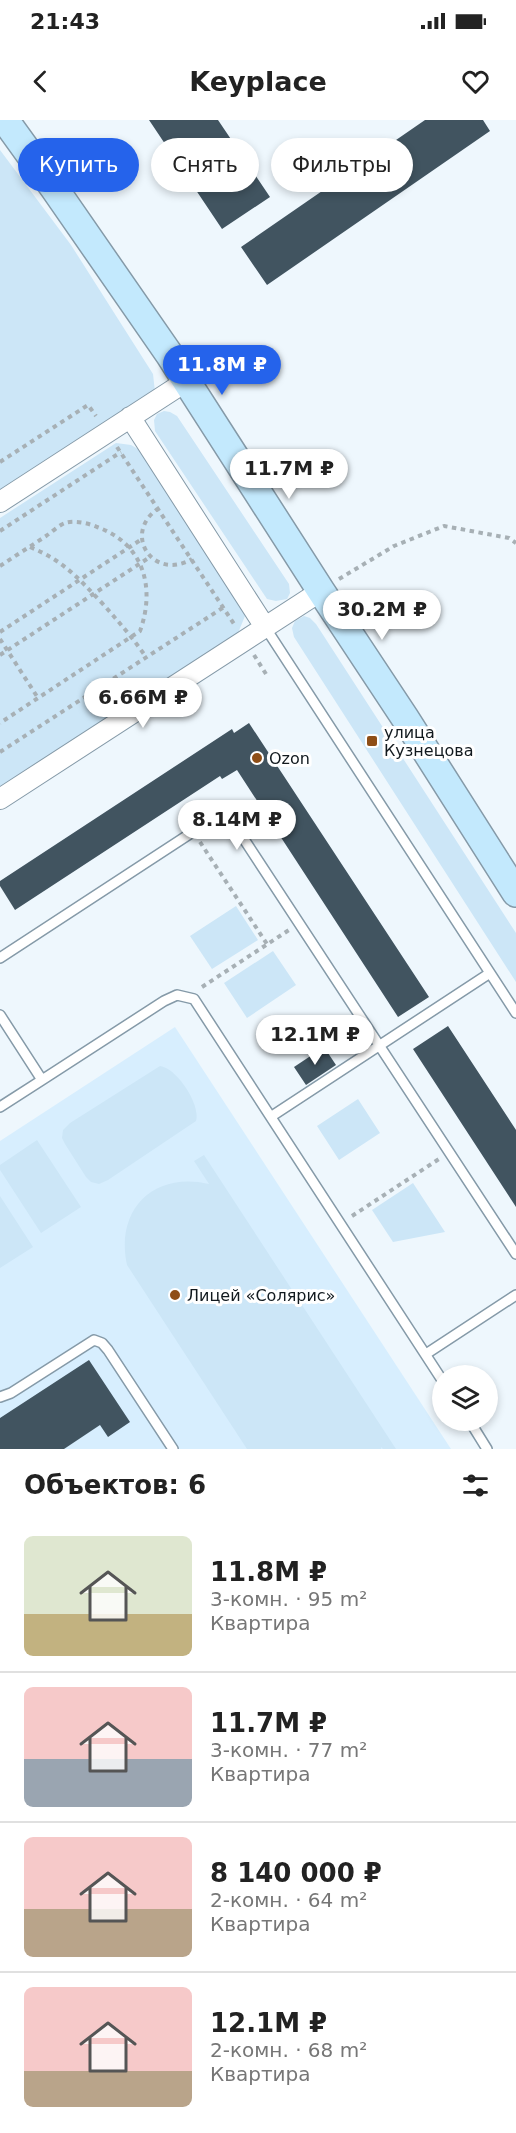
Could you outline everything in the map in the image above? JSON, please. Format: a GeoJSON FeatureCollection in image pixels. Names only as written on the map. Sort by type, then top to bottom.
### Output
{"type":"FeatureCollection","features":[{"type":"Feature","properties":{"kind":"main road"},"geometry":{"type":"LineString","coordinates":[[5,120],[54,188],[185,382],[405,718],[516,893]]}},
{"type":"Feature","properties":{"kind":"street"},"geometry":{"type":"LineString","coordinates":[[0,502],[185,382]]}},
{"type":"Feature","properties":{"kind":"street"},"geometry":{"type":"LineString","coordinates":[[130,417],[265,627]]}},
{"type":"Feature","properties":{"kind":"street"},"geometry":{"type":"LineString","coordinates":[[0,799],[321,591]]}},
{"type":"Feature","properties":{"kind":"lane"},"geometry":{"type":"LineString","coordinates":[[265,627],[516,1013]]}},
{"type":"Feature","properties":{"kind":"lane"},"geometry":{"type":"LineString","coordinates":[[0,958],[194,831],[218,818],[228,820],[236,827],[516,1254]]}},
{"type":"Feature","properties":{"kind":"lane"},"geometry":{"type":"LineString","coordinates":[[272,1116],[490,973]]}},
{"type":"Feature","properties":{"kind":"lane"},"geometry":{"type":"LineString","coordinates":[[0,1107],[164,1001],[177,995],[194,999],[204,1011],[433,1365]]}},
{"type":"Feature","properties":{"kind":"lane"},"geometry":{"type":"LineString","coordinates":[[0,1015],[42,1080]]}},
{"type":"Feature","properties":{"kind":"lane"},"geometry":{"type":"LineString","coordinates":[[426,1354],[516,1295]]}},
{"type":"Feature","properties":{"kind":"lane"},"geometry":{"type":"LineString","coordinates":[[0,1397],[11,1393],[94,1340],[102,1343],[108,1350],[173,1449]]}},
{"type":"Feature","properties":{"kind":"lane"},"geometry":{"type":"LineString","coordinates":[[476,1431],[487,1449]]}},
{"type":"Feature","properties":{"kind":"path"},"geometry":{"type":"LineString","coordinates":[[0,462],[88,405],[159,508],[266,674]]}},
{"type":"Feature","properties":{"kind":"path"},"geometry":{"type":"LineString","coordinates":[[0,531],[121,452]]}},
{"type":"Feature","properties":{"kind":"path"},"geometry":{"type":"LineString","coordinates":[[159,508],[143,526],[142,539],[145,550],[157,562],[175,566],[192,559]]}},
{"type":"Feature","properties":{"kind":"path"},"geometry":{"type":"LineString","coordinates":[[0,566],[66,522],[80,522],[117,536],[129,548],[140,564],[147,586],[148,602],[140,631],[0,723]]}},
{"type":"Feature","properties":{"kind":"path"},"geometry":{"type":"LineString","coordinates":[[321,591],[394,546],[444,526],[509,538],[516,543]]}},
{"type":"Feature","properties":{"kind":"path"},"geometry":{"type":"LineString","coordinates":[[0,632],[142,539]]}},
{"type":"Feature","properties":{"kind":"path"},"geometry":{"type":"LineString","coordinates":[[30,546],[57,560],[81,579],[132,636],[146,657]]}},
{"type":"Feature","properties":{"kind":"path"},"geometry":{"type":"LineString","coordinates":[[0,655],[150,557]]}},
{"type":"Feature","properties":{"kind":"path"},"geometry":{"type":"LineString","coordinates":[[0,752],[224,607]]}},
{"type":"Feature","properties":{"kind":"path"},"geometry":{"type":"LineString","coordinates":[[0,639],[38,698]]}},
{"type":"Feature","properties":{"kind":"path"},"geometry":{"type":"LineString","coordinates":[[194,831],[267,944]]}},
{"type":"Feature","properties":{"kind":"path"},"geometry":{"type":"LineString","coordinates":[[186,997],[299,923]]}},
{"type":"Feature","properties":{"kind":"path"},"geometry":{"type":"LineString","coordinates":[[341,1223],[449,1152]]}},
{"type":"Feature","properties":{"kind":"shaded area"},"geometry":{"type":"Polygon","coordinates":[[[0,150],[18,174],[18,192],[31,192],[71,245],[153,374],[156,401],[0,495],[0,150]]]}},
{"type":"Feature","properties":{"kind":"shaded area"},"geometry":{"type":"Polygon","coordinates":[[[164,411],[177,416],[289,584],[290,593],[287,599],[276,601],[267,599],[155,431],[154,420],[157,414],[164,411]]]}},
{"type":"Feature","properties":{"kind":"shaded area"},"geometry":{"type":"Polygon","coordinates":[[[116,443],[131,445],[143,452],[240,598],[245,616],[238,633],[0,787],[0,518],[116,443]]]}},
{"type":"Feature","properties":{"kind":"shaded area"},"geometry":{"type":"Polygon","coordinates":[[[304,616],[316,624],[516,933],[516,982],[294,637],[292,628],[295,621],[304,616]]]}},
{"type":"Feature","properties":{"kind":"shaded area"},"geometry":{"type":"Polygon","coordinates":[[[236,906],[258,940],[212,969],[190,936],[236,906]]]}},
{"type":"Feature","properties":{"kind":"shaded area"},"geometry":{"type":"Polygon","coordinates":[[[273,951],[296,985],[247,1018],[224,983],[273,951]]]}},
{"type":"Feature","properties":{"kind":"shaded area","name":"Лицей «Солярис»"},"geometry":{"type":"Polygon","coordinates":[[[175,1027],[432,1420],[432,1431],[439,1431],[451,1449],[0,1449],[0,1141],[175,1027]]]}},
{"type":"Feature","properties":{"kind":"shaded area"},"geometry":{"type":"Polygon","coordinates":[[[160,1066],[174,1073],[186,1088],[195,1106],[196,1121],[108,1180],[99,1184],[91,1182],[65,1144],[62,1138],[63,1130],[70,1123],[160,1066]]]}},
{"type":"Feature","properties":{"kind":"shaded area"},"geometry":{"type":"Polygon","coordinates":[[[358,1099],[380,1133],[339,1160],[317,1126],[358,1099]]]}},
{"type":"Feature","properties":{"kind":"shaded area"},"geometry":{"type":"Polygon","coordinates":[[[37,1140],[81,1207],[41,1233],[0,1170],[0,1165],[37,1140]]]}},
{"type":"Feature","properties":{"kind":"shaded area"},"geometry":{"type":"Polygon","coordinates":[[[204,1155],[396,1449],[381,1447],[381,1449],[247,1449],[127,1265],[125,1245],[127,1227],[133,1212],[155,1189],[171,1183],[189,1181],[209,1184],[194,1161],[204,1155]]]}},
{"type":"Feature","properties":{"kind":"shaded area"},"geometry":{"type":"Polygon","coordinates":[[[413,1183],[445,1232],[393,1242],[372,1210],[413,1183]]]}},
{"type":"Feature","properties":{"kind":"shaded area"},"geometry":{"type":"Polygon","coordinates":[[[0,1196],[33,1247],[0,1268],[0,1196]]]}},
{"type":"Feature","properties":{"kind":"building"},"geometry":{"type":"Polygon","coordinates":[[[149,120],[218,120],[230,138],[161,138],[149,120]]]}},
{"type":"Feature","properties":{"kind":"building"},"geometry":{"type":"Polygon","coordinates":[[[425,120],[483,120],[490,131],[413,184],[413,138],[399,138],[425,120]]]}},
{"type":"Feature","properties":{"kind":"building"},"geometry":{"type":"Polygon","coordinates":[[[259,181],[270,197],[222,229],[197,192],[259,192],[259,181]]]}},
{"type":"Feature","properties":{"kind":"building"},"geometry":{"type":"Polygon","coordinates":[[[321,192],[402,192],[267,285],[241,247],[321,192]]]}},
{"type":"Feature","properties":{"kind":"building"},"geometry":{"type":"Polygon","coordinates":[[[249,723],[429,997],[398,1017],[237,770],[222,779],[220,776],[15,910],[0,886],[0,881],[232,729],[234,733],[249,723]]]}},
{"type":"Feature","properties":{"kind":"building"},"geometry":{"type":"Polygon","coordinates":[[[448,1026],[516,1130],[516,1207],[413,1049],[448,1026]]]}},
{"type":"Feature","properties":{"kind":"building"},"geometry":{"type":"Polygon","coordinates":[[[324,1047],[336,1065],[306,1085],[294,1067],[324,1047]]]}},
{"type":"Feature","properties":{"kind":"building"},"geometry":{"type":"Polygon","coordinates":[[[89,1360],[130,1422],[108,1437],[100,1425],[64,1449],[0,1449],[0,1418],[89,1360]]]}},
{"type":"Feature","properties":{"kind":"place","name":"улица Кузнецова"},"geometry":{"type":"Point","coordinates":[372,741]}},
{"type":"Feature","properties":{"kind":"place","name":"Ozon"},"geometry":{"type":"Point","coordinates":[257,758]}},
{"type":"Feature","properties":{"kind":"place","name":"Лицей «Солярис»"},"geometry":{"type":"Point","coordinates":[175,1295]}}]}
